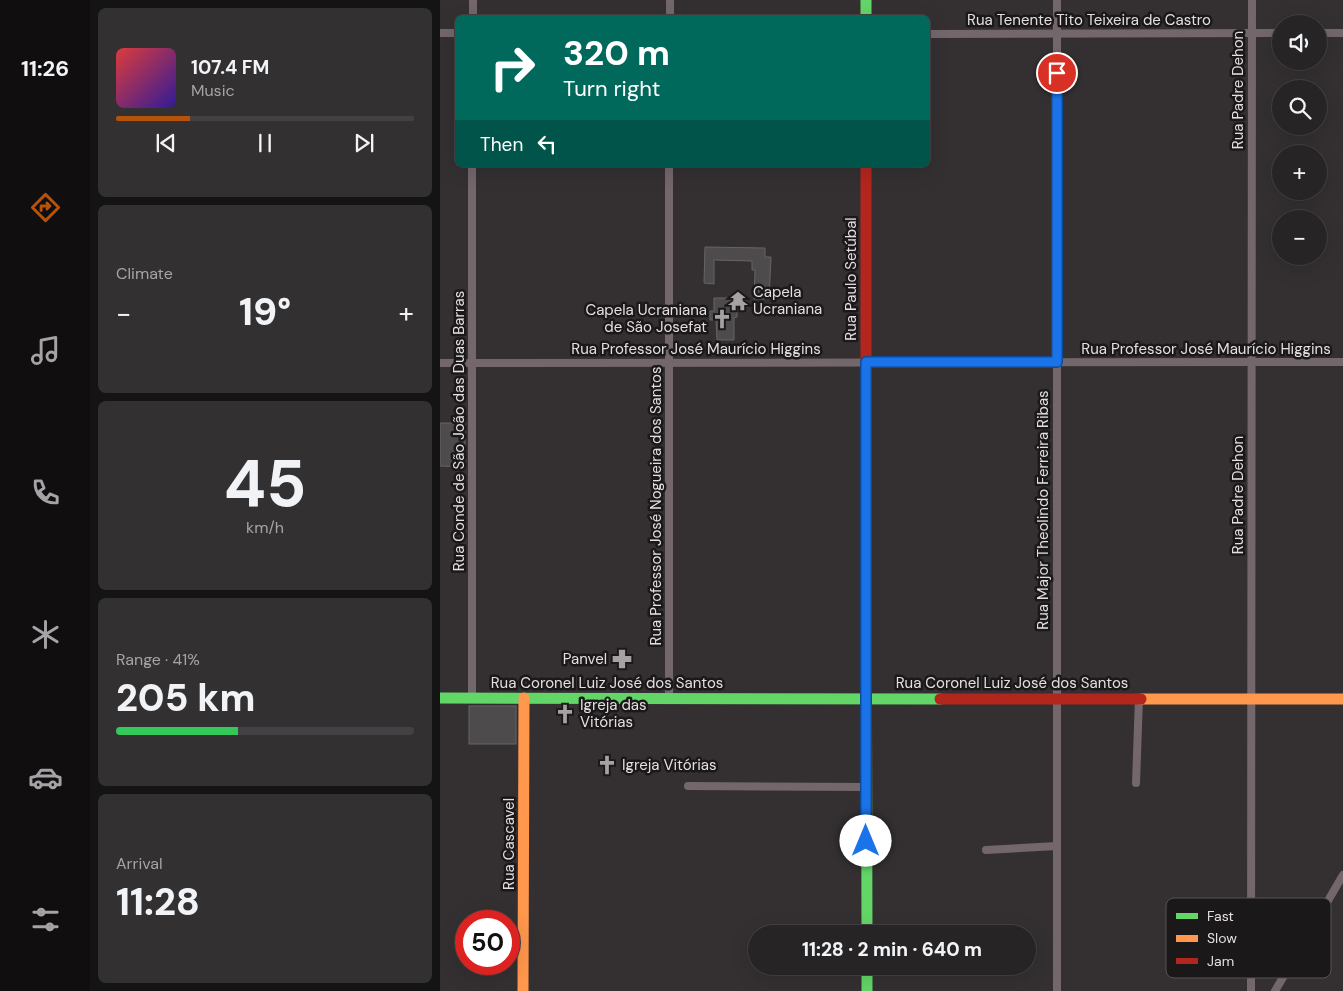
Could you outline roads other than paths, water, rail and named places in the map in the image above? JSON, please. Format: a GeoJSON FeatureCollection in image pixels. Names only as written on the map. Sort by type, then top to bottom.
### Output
{"type":"FeatureCollection","features":[{"type":"Feature","properties":{"kind":"main road"},"geometry":{"type":"LineString","coordinates":[[866,0],[866,15]]}},
{"type":"Feature","properties":{"kind":"main road","name":"Rua Paulo Setúbal"},"geometry":{"type":"LineString","coordinates":[[866,167],[867,925]]}},
{"type":"Feature","properties":{"kind":"main road","name":"Rua Coronel Luiz José dos Santos"},"geometry":{"type":"LineString","coordinates":[[440,698],[1343,698]]}},
{"type":"Feature","properties":{"kind":"main road","name":"Rua Cascavel"},"geometry":{"type":"LineString","coordinates":[[524,698],[524,991]]}},
{"type":"Feature","properties":{"kind":"main road"},"geometry":{"type":"LineString","coordinates":[[867,975],[867,991]]}},
{"type":"Feature","properties":{"kind":"street"},"geometry":{"type":"LineString","coordinates":[[472,0],[472,15]]}},
{"type":"Feature","properties":{"kind":"street"},"geometry":{"type":"LineString","coordinates":[[670,0],[670,15]]}},
{"type":"Feature","properties":{"kind":"street","name":"Rua Major Theolindo Ferreira Ribas"},"geometry":{"type":"LineString","coordinates":[[1057,0],[1057,991]]}},
{"type":"Feature","properties":{"kind":"street","name":"Rua Padre Dehon"},"geometry":{"type":"LineString","coordinates":[[1251,898],[1252,0]]}},
{"type":"Feature","properties":{"kind":"street","name":"Rua Tenente Tito Teixeira de Castro"},"geometry":{"type":"LineString","coordinates":[[930,34],[1272,33]]}},
{"type":"Feature","properties":{"kind":"street"},"geometry":{"type":"LineString","coordinates":[[1327,33],[1343,33]]}},
{"type":"Feature","properties":{"kind":"street"},"geometry":{"type":"LineString","coordinates":[[440,34],[455,34]]}},
{"type":"Feature","properties":{"kind":"street","name":"Rua Conde de São João das Duas Barras"},"geometry":{"type":"LineString","coordinates":[[472,167],[472,698]]}},
{"type":"Feature","properties":{"kind":"street","name":"Rua Professor José Nogueira dos Santos"},"geometry":{"type":"LineString","coordinates":[[670,167],[670,698]]}},
{"type":"Feature","properties":{"kind":"street","name":"Rua Professor José Maurício Higgins"},"geometry":{"type":"LineString","coordinates":[[440,363],[1343,362]]}},
{"type":"Feature","properties":{"kind":"street"},"geometry":{"type":"LineString","coordinates":[[1136,783],[1139,698]]}},
{"type":"Feature","properties":{"kind":"street"},"geometry":{"type":"LineString","coordinates":[[688,786],[867,787]]}},
{"type":"Feature","properties":{"kind":"street"},"geometry":{"type":"LineString","coordinates":[[986,850],[1057,846]]}},
{"type":"Feature","properties":{"kind":"street"},"geometry":{"type":"LineString","coordinates":[[1330,898],[1343,875]]}},
{"type":"Feature","properties":{"kind":"street","name":"Rua Padre Dehon"},"geometry":{"type":"LineString","coordinates":[[1251,978],[1251,991]]}},
{"type":"Feature","properties":{"kind":"street"},"geometry":{"type":"LineString","coordinates":[[1275,991],[1283,978]]}},
{"type":"Feature","properties":{"kind":"place","name":"Capela Ucraniana"},"geometry":{"type":"Point","coordinates":[738,301]}},
{"type":"Feature","properties":{"kind":"place","name":"Capela Ucraniana de São Josefat"},"geometry":{"type":"Point","coordinates":[722,319]}},
{"type":"Feature","properties":{"kind":"place","name":"Panvel"},"geometry":{"type":"Point","coordinates":[622,659]}},
{"type":"Feature","properties":{"kind":"place","name":"Igreja das Vitórias"},"geometry":{"type":"Point","coordinates":[565,714]}},
{"type":"Feature","properties":{"kind":"place","name":"Igreja Vitórias"},"geometry":{"type":"Point","coordinates":[607,765]}}]}
